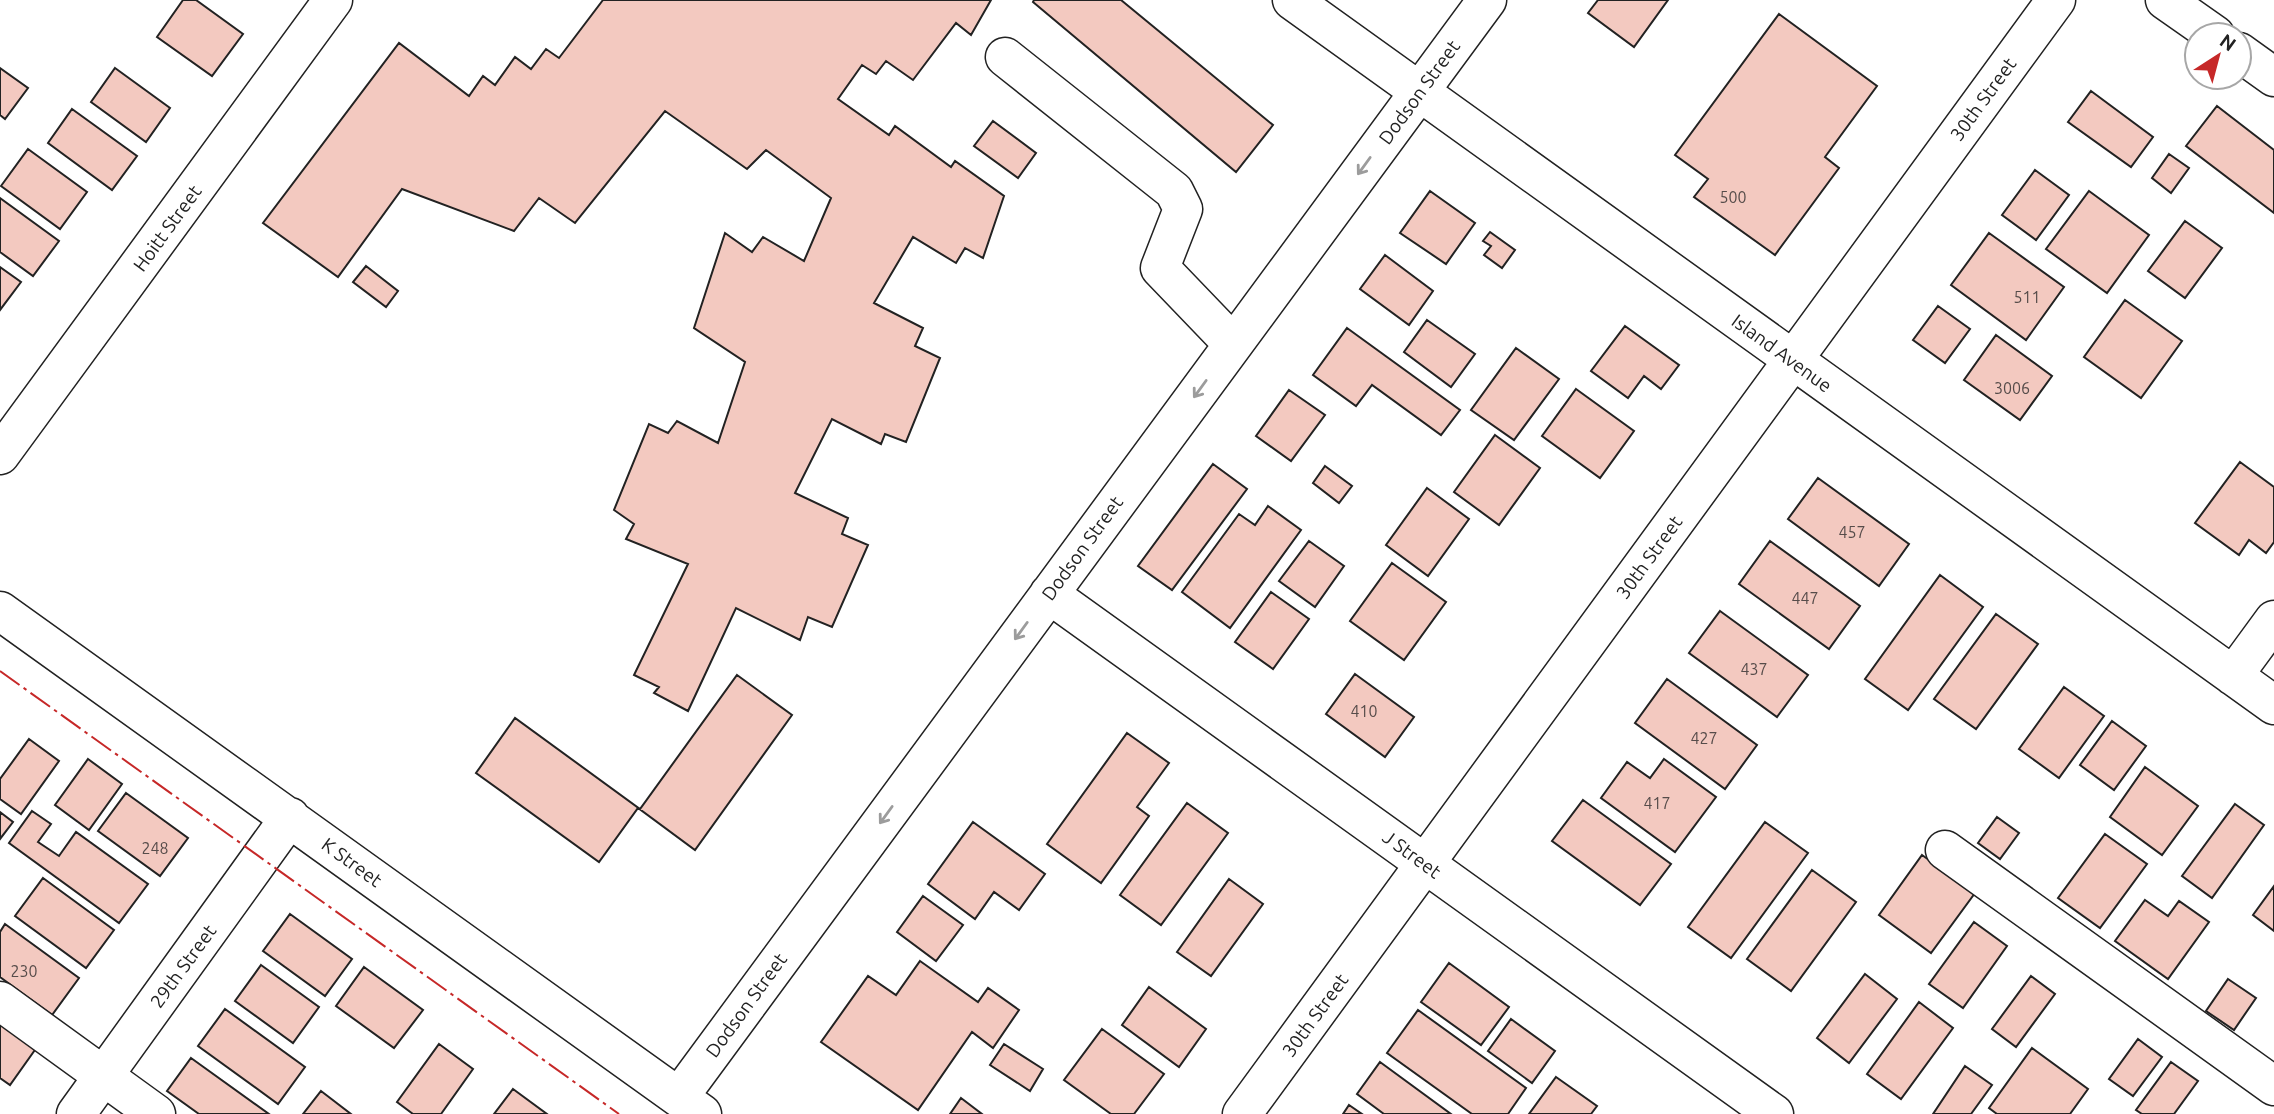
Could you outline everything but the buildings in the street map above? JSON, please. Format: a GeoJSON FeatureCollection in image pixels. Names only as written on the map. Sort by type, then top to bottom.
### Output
{"type":"FeatureCollection","features":[{"type":"Feature","properties":{"kind":"street","name":"Hoitt Street"},"geometry":{"type":"LineString","coordinates":[[0,456],[333,0]]}},
{"type":"Feature","properties":{"kind":"street","name":"Island Avenue"},"geometry":{"type":"LineString","coordinates":[[1292,0],[2274,705]]}},
{"type":"Feature","properties":{"kind":"street","name":"Dodson Street"},"geometry":{"type":"LineString","coordinates":[[690,1106],[1049,594],[1487,0]]}},
{"type":"Feature","properties":{"kind":"street","name":"30th Street"},"geometry":{"type":"LineString","coordinates":[[1242,1114],[2056,0]]}},
{"type":"Feature","properties":{"kind":"street"},"geometry":{"type":"LineString","coordinates":[[2172,2],[2197,21]]}},
{"type":"Feature","properties":{"kind":"street"},"geometry":{"type":"LineString","coordinates":[[1005,57],[1174,191],[1183,209],[1160,268],[1233,344]]}},
{"type":"Feature","properties":{"kind":"street"},"geometry":{"type":"LineString","coordinates":[[2253,62],[2274,76]]}},
{"type":"Feature","properties":{"kind":"street","name":"J Street"},"geometry":{"type":"LineString","coordinates":[[1049,594],[1774,1114]]}},
{"type":"Feature","properties":{"kind":"street","name":"K Street"},"geometry":{"type":"LineString","coordinates":[[0,611],[690,1106]]}},
{"type":"Feature","properties":{"kind":"street"},"geometry":{"type":"LineString","coordinates":[[2233,676],[2274,620]]}},
{"type":"Feature","properties":{"kind":"street","name":"29th Street"},"geometry":{"type":"LineString","coordinates":[[76,1114],[290,817]]}},
{"type":"Feature","properties":{"kind":"street"},"geometry":{"type":"LineString","coordinates":[[1945,850],[2274,1086]]}},
{"type":"Feature","properties":{"kind":"street"},"geometry":{"type":"LineString","coordinates":[[0,1001],[156,1114]]}},
{"type":"Feature","properties":{"kind":"power"},"geometry":{"type":"LineString","coordinates":[[0,671],[619,1114]]}}]}
